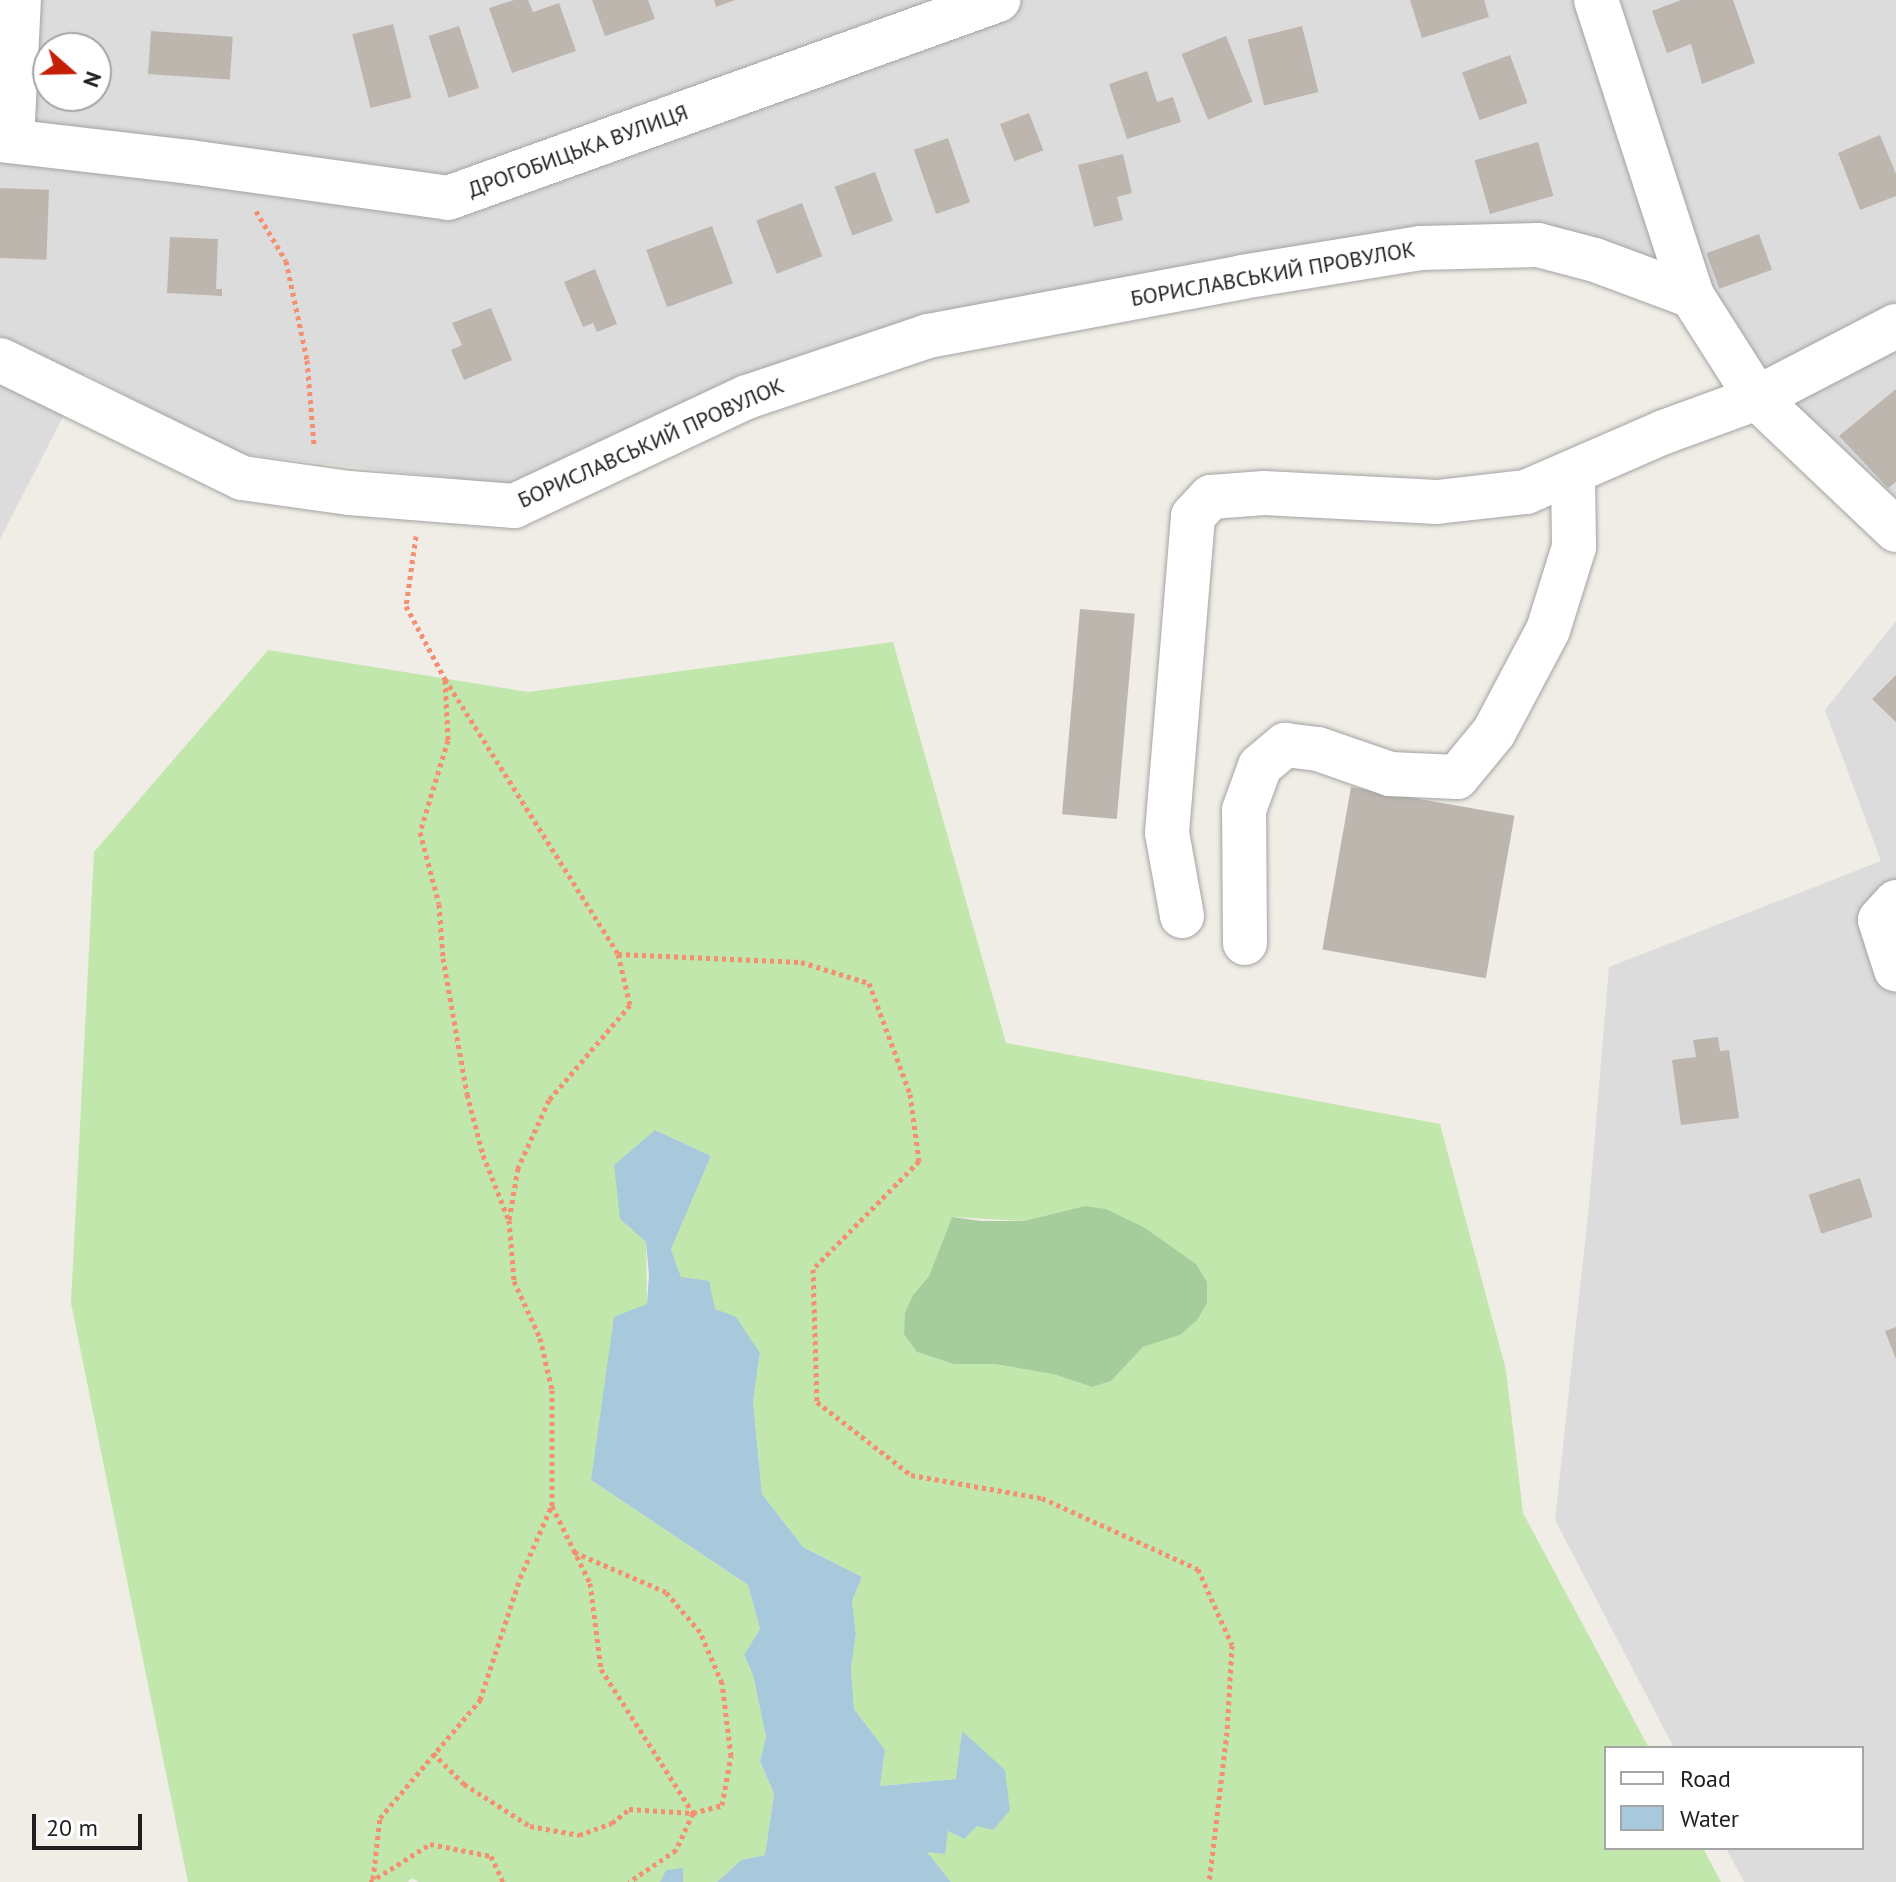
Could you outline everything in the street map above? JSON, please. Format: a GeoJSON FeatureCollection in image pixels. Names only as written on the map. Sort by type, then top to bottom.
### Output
{"type":"FeatureCollection","features":[{"type":"Feature","properties":{"kind":"street"},"geometry":{"type":"LineString","coordinates":[[6,141],[19,0]]}},
{"type":"Feature","properties":{"kind":"street","name":"ДРОГОБИЦЬКА ВУЛИЦЯ"},"geometry":{"type":"LineString","coordinates":[[6,141],[448,198],[998,0]]}},
{"type":"Feature","properties":{"kind":"street"},"geometry":{"type":"LineString","coordinates":[[1596,0],[1692,296],[1757,398],[1896,530]]}},
{"type":"Feature","properties":{"kind":"street","name":"БОРИСЛАВСЬКИЙ ПРОВУЛОК"},"geometry":{"type":"LineString","coordinates":[[0,360],[242,478],[349,493],[514,506],[747,397],[928,336],[1421,248],[1538,245],[1595,260],[1692,296]]}},
{"type":"Feature","properties":{"kind":"street"},"geometry":{"type":"LineString","coordinates":[[1182,916],[1167,833],[1193,516],[1211,497],[1264,493],[1437,502],[1526,492],[1664,432],[1757,398],[1896,326]]}},
{"type":"Feature","properties":{"kind":"street"},"geometry":{"type":"LineString","coordinates":[[1245,943],[1244,810],[1260,766],[1285,745],[1318,749],[1390,774],[1457,777],[1494,732],[1548,630],[1574,547],[1573,472]]}},
{"type":"Feature","properties":{"kind":"street"},"geometry":{"type":"LineString","coordinates":[[1896,902],[1880,920],[1896,970]]}},
{"type":"Feature","properties":{"kind":"path"},"geometry":{"type":"LineString","coordinates":[[253,206],[286,261],[307,360],[312,443],[349,493]]}},
{"type":"Feature","properties":{"kind":"path"},"geometry":{"type":"LineString","coordinates":[[372,1881],[380,1818],[480,1700],[520,1578],[552,1506],[552,1390],[540,1338],[514,1281],[509,1220],[518,1168],[549,1100],[630,1005],[618,954],[445,679],[406,606],[417,537],[406,530]]}},
{"type":"Feature","properties":{"kind":"path"},"geometry":{"type":"LineString","coordinates":[[445,679],[448,740],[420,832],[439,904],[443,958],[467,1094],[483,1155],[509,1220]]}},
{"type":"Feature","properties":{"kind":"path"},"geometry":{"type":"LineString","coordinates":[[618,954],[801,962],[869,983],[910,1094],[919,1161],[813,1269],[817,1402],[911,1475],[1042,1498],[1198,1569],[1232,1645],[1227,1732],[1209,1882]]}},
{"type":"Feature","properties":{"kind":"path"},"geometry":{"type":"LineString","coordinates":[[552,1506],[590,1583],[601,1669],[693,1813]]}},
{"type":"Feature","properties":{"kind":"path"},"geometry":{"type":"LineString","coordinates":[[433,1753],[464,1784],[530,1826],[579,1835],[612,1823],[629,1809],[693,1813],[722,1805],[731,1756],[722,1683],[700,1632],[666,1592],[574,1552]]}},
{"type":"Feature","properties":{"kind":"path"},"geometry":{"type":"LineString","coordinates":[[629,1882],[676,1850],[693,1813]]}},
{"type":"Feature","properties":{"kind":"path"},"geometry":{"type":"LineString","coordinates":[[372,1881],[430,1844],[491,1856],[503,1882]]}},
{"type":"Feature","properties":{"kind":"shaded area"},"geometry":{"type":"Polygon","coordinates":[[[0,0],[1896,0],[1896,506],[1794,407],[1710,295],[1666,264],[1170,273],[511,485],[235,453],[85,374],[0,539],[0,0]]]}},
{"type":"Feature","properties":{"kind":"shaded area"},"geometry":{"type":"Polygon","coordinates":[[[1896,621],[1896,1882],[1744,1882],[1727,1850],[1864,1850],[1864,1746],[1673,1746],[1555,1520],[1589,1205],[1609,967],[1881,861],[1825,710],[1896,621]]]}},
{"type":"Feature","properties":{"kind":"green space"},"geometry":{"type":"Polygon","coordinates":[[[893,642],[1006,1043],[1440,1124],[1506,1370],[1523,1513],[1648,1746],[1604,1746],[1604,1850],[1704,1850],[1721,1882],[951,1882],[926,1851],[947,1831],[964,1839],[962,1731],[957,1779],[880,1786],[885,1750],[854,1709],[851,1668],[856,1634],[852,1601],[862,1577],[803,1547],[762,1494],[753,1401],[760,1353],[681,1277],[671,1249],[711,1156],[655,1130],[620,1219],[646,1242],[647,1304],[591,1480],[748,1585],[760,1629],[744,1656],[753,1675],[766,1737],[760,1761],[774,1794],[765,1855],[741,1860],[717,1882],[683,1882],[682,1869],[666,1870],[660,1882],[419,1882],[412,1878],[408,1882],[188,1882],[71,1303],[94,852],[268,650],[528,692],[893,642]],[[1085,1206],[1024,1221],[952,1217],[929,1276],[913,1295],[917,1352],[954,1364],[994,1364],[1053,1374],[1092,1387],[1111,1381],[1143,1347],[1180,1335],[1085,1206]]]}},
{"type":"Feature","properties":{"kind":"green space"},"geometry":{"type":"Polygon","coordinates":[[[1085,1206],[1106,1209],[1145,1228],[1196,1264],[1207,1282],[1207,1303],[1197,1320],[1180,1335],[1143,1347],[1111,1381],[1092,1387],[1053,1374],[994,1364],[954,1364],[917,1352],[904,1334],[905,1313],[913,1295],[929,1276],[952,1217],[1024,1221],[1085,1206]]]}},
{"type":"Feature","properties":{"kind":"water"},"geometry":{"type":"Polygon","coordinates":[[[655,1130],[711,1156],[671,1249],[681,1277],[709,1281],[715,1309],[736,1317],[760,1353],[753,1401],[762,1494],[803,1547],[862,1577],[852,1601],[856,1634],[851,1668],[854,1709],[885,1750],[880,1786],[956,1779],[962,1731],[1005,1770],[1010,1810],[993,1830],[977,1826],[964,1839],[948,1831],[945,1854],[927,1852],[951,1882],[717,1882],[741,1860],[765,1855],[774,1794],[760,1761],[766,1737],[753,1675],[744,1655],[760,1629],[748,1585],[591,1480],[614,1317],[647,1304],[649,1275],[646,1242],[620,1219],[614,1165],[655,1130]]]}},
{"type":"Feature","properties":{"kind":"water"},"geometry":{"type":"Polygon","coordinates":[[[683,1868],[683,1882],[660,1882],[666,1870],[683,1868]]]}},
{"type":"Feature","properties":{"kind":"building"},"geometry":{"type":"Polygon","coordinates":[[[514,0],[528,0],[533,12],[559,3],[576,51],[512,73],[489,8],[514,0]]]}},
{"type":"Feature","properties":{"kind":"building"},"geometry":{"type":"Polygon","coordinates":[[[592,0],[648,0],[655,19],[605,36],[592,0]]]}},
{"type":"Feature","properties":{"kind":"building"},"geometry":{"type":"Polygon","coordinates":[[[714,0],[735,0],[716,7],[714,0]]]}},
{"type":"Feature","properties":{"kind":"building"},"geometry":{"type":"Polygon","coordinates":[[[1410,0],[1484,0],[1489,17],[1422,38],[1410,0]]]}},
{"type":"Feature","properties":{"kind":"building"},"geometry":{"type":"Polygon","coordinates":[[[1681,0],[1733,0],[1755,63],[1702,84],[1691,44],[1667,53],[1652,11],[1681,0]]]}},
{"type":"Feature","properties":{"kind":"building"},"geometry":{"type":"Polygon","coordinates":[[[393,24],[411,98],[371,108],[352,34],[393,24]]]}},
{"type":"Feature","properties":{"kind":"building"},"geometry":{"type":"Polygon","coordinates":[[[459,26],[479,88],[449,98],[429,36],[459,26]]]}},
{"type":"Feature","properties":{"kind":"building"},"geometry":{"type":"Polygon","coordinates":[[[1302,26],[1318,92],[1264,106],[1248,40],[1302,26]]]}},
{"type":"Feature","properties":{"kind":"building"},"geometry":{"type":"Polygon","coordinates":[[[151,31],[233,37],[230,80],[148,74],[151,31]]]}},
{"type":"Feature","properties":{"kind":"building"},"geometry":{"type":"Polygon","coordinates":[[[1226,36],[1253,102],[1208,120],[1181,54],[1226,36]]]}},
{"type":"Feature","properties":{"kind":"building"},"geometry":{"type":"Polygon","coordinates":[[[1510,55],[1527,103],[1480,120],[1462,72],[1510,55]]]}},
{"type":"Feature","properties":{"kind":"building"},"geometry":{"type":"Polygon","coordinates":[[[1147,71],[1157,102],[1173,97],[1181,122],[1127,139],[1109,84],[1147,71]]]}},
{"type":"Feature","properties":{"kind":"building"},"geometry":{"type":"Polygon","coordinates":[[[1029,113],[1043,150],[1014,161],[1000,124],[1029,113]]]}},
{"type":"Feature","properties":{"kind":"building"},"geometry":{"type":"Polygon","coordinates":[[[1880,135],[1896,174],[1896,196],[1860,210],[1838,153],[1880,135]]]}},
{"type":"Feature","properties":{"kind":"building"},"geometry":{"type":"Polygon","coordinates":[[[948,138],[970,202],[936,214],[914,150],[948,138]]]}},
{"type":"Feature","properties":{"kind":"building"},"geometry":{"type":"Polygon","coordinates":[[[1538,142],[1553,196],[1490,214],[1475,160],[1538,142]]]}},
{"type":"Feature","properties":{"kind":"building"},"geometry":{"type":"Polygon","coordinates":[[[1123,154],[1132,193],[1117,197],[1123,220],[1094,227],[1078,165],[1123,154]]]}},
{"type":"Feature","properties":{"kind":"building"},"geometry":{"type":"Polygon","coordinates":[[[875,172],[893,221],[852,236],[835,187],[875,172]]]}},
{"type":"Feature","properties":{"kind":"building"},"geometry":{"type":"Polygon","coordinates":[[[0,188],[49,190],[47,260],[0,258],[0,188]]]}},
{"type":"Feature","properties":{"kind":"building"},"geometry":{"type":"Polygon","coordinates":[[[802,203],[822,256],[777,274],[756,221],[802,203]]]}},
{"type":"Feature","properties":{"kind":"building"},"geometry":{"type":"Polygon","coordinates":[[[712,226],[733,283],[667,307],[646,250],[712,226]]]}},
{"type":"Feature","properties":{"kind":"building"},"geometry":{"type":"Polygon","coordinates":[[[1759,234],[1772,270],[1719,289],[1706,253],[1759,234]]]}},
{"type":"Feature","properties":{"kind":"building"},"geometry":{"type":"Polygon","coordinates":[[[170,237],[218,239],[216,289],[222,289],[222,296],[167,293],[170,237]]]}},
{"type":"Feature","properties":{"kind":"building"},"geometry":{"type":"Polygon","coordinates":[[[595,269],[617,324],[597,332],[593,323],[583,327],[564,282],[595,269]]]}},
{"type":"Feature","properties":{"kind":"building"},"geometry":{"type":"Polygon","coordinates":[[[491,308],[512,360],[464,380],[451,350],[462,345],[452,323],[491,308]]]}},
{"type":"Feature","properties":{"kind":"building"},"geometry":{"type":"Polygon","coordinates":[[[1896,389],[1896,482],[1888,488],[1839,436],[1896,389]]]}},
{"type":"Feature","properties":{"kind":"building"},"geometry":{"type":"Polygon","coordinates":[[[1080,609],[1135,614],[1117,819],[1062,814],[1080,609]]]}},
{"type":"Feature","properties":{"kind":"building"},"geometry":{"type":"Polygon","coordinates":[[[1896,675],[1896,722],[1872,699],[1896,675]]]}},
{"type":"Feature","properties":{"kind":"building"},"geometry":{"type":"Polygon","coordinates":[[[1351,787],[1514,816],[1486,978],[1322,949],[1351,787]]]}},
{"type":"Feature","properties":{"kind":"building"},"geometry":{"type":"Polygon","coordinates":[[[1718,1037],[1720,1051],[1729,1050],[1739,1118],[1681,1125],[1672,1060],[1696,1057],[1693,1040],[1718,1037]]]}},
{"type":"Feature","properties":{"kind":"building"},"geometry":{"type":"Polygon","coordinates":[[[1860,1178],[1873,1217],[1821,1234],[1809,1195],[1860,1178]]]}},
{"type":"Feature","properties":{"kind":"building"},"geometry":{"type":"Polygon","coordinates":[[[1896,1327],[1896,1359],[1885,1331],[1896,1327]]]}}]}
